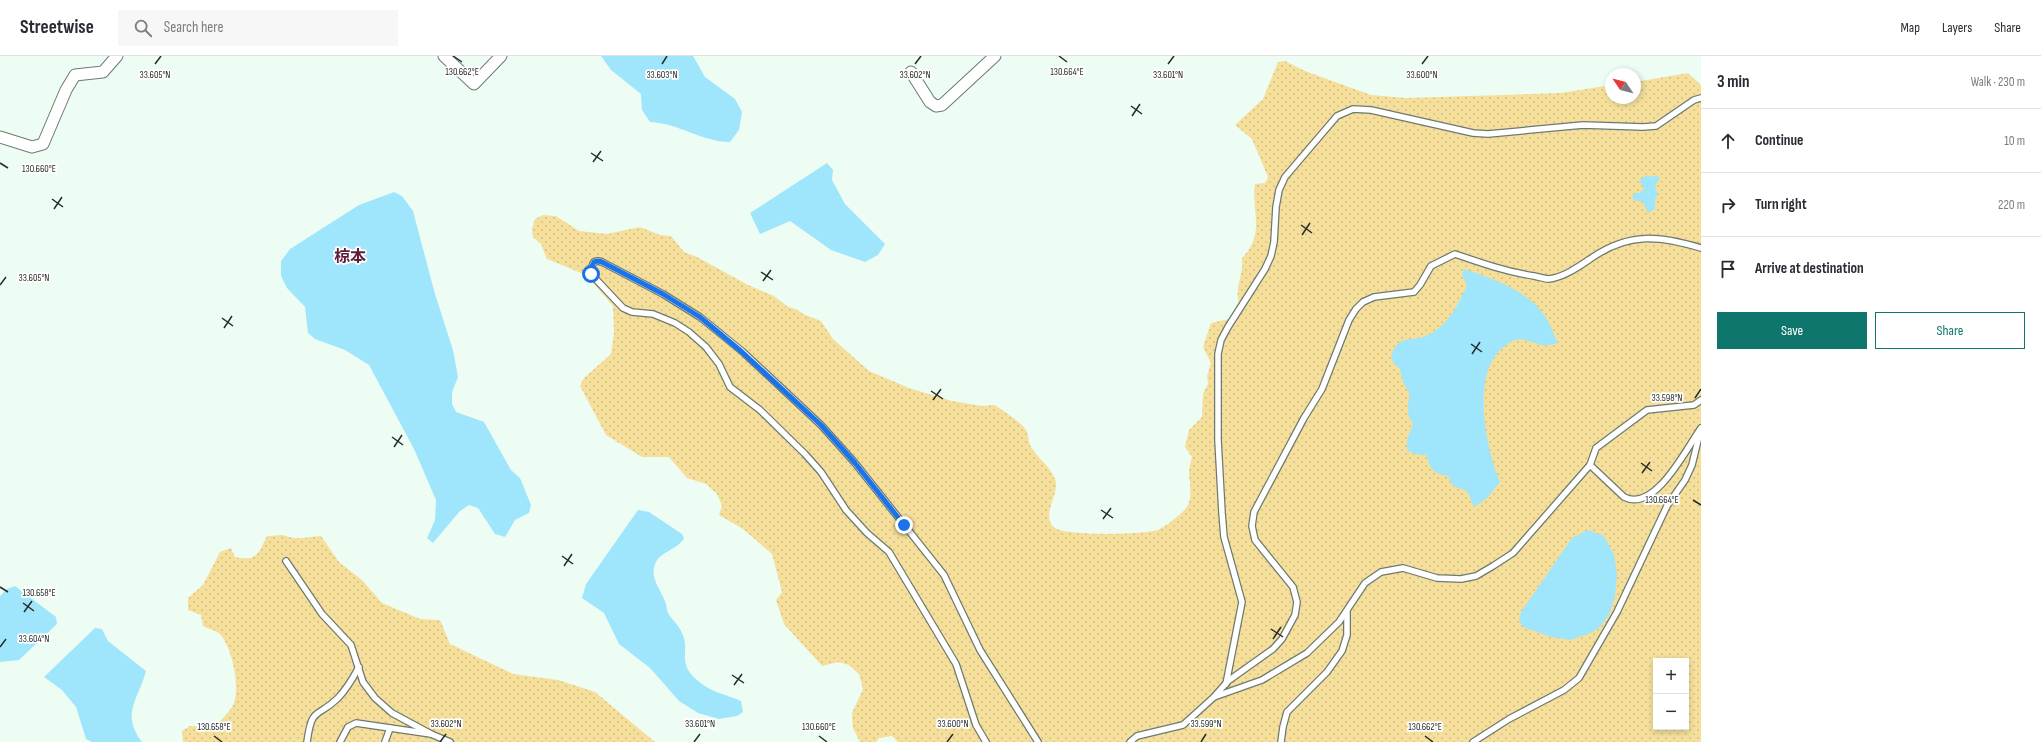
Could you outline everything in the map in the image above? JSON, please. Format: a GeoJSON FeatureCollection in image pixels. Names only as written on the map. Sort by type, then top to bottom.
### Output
{"type":"FeatureCollection","features":[{"type":"Feature","properties":{"kind":"street"},"geometry":{"type":"LineString","coordinates":[[0,137],[32,147],[43,144],[66,90],[75,75],[103,72],[117,56]]}},
{"type":"Feature","properties":{"kind":"street"},"geometry":{"type":"LineString","coordinates":[[444,56],[474,84],[502,56]]}},
{"type":"Feature","properties":{"kind":"street"},"geometry":{"type":"LineString","coordinates":[[911,72],[930,102],[936,106],[942,105],[996,56]]}},
{"type":"Feature","properties":{"kind":"lane"},"geometry":{"type":"LineString","coordinates":[[1226,684],[1242,602],[1224,536],[1218,440],[1218,354],[1221,340],[1228,327],[1265,269],[1271,256],[1274,242],[1279,190],[1285,177],[1337,116],[1353,109],[1371,110],[1473,133],[1488,134],[1583,125],[1656,126],[1694,100],[1701,98]]}},
{"type":"Feature","properties":{"kind":"lane"},"geometry":{"type":"LineString","coordinates":[[1130,742],[1137,736],[1183,725],[1226,684],[1273,649],[1282,639],[1295,615],[1297,602],[1294,587],[1255,540],[1252,526],[1254,512],[1304,418],[1322,389],[1349,320],[1363,302],[1374,297],[1414,292],[1431,266],[1455,254],[1522,275],[1549,279],[1575,269],[1607,247],[1624,241],[1646,237],[1701,248]]}},
{"type":"Feature","properties":{"kind":"lane"},"geometry":{"type":"LineString","coordinates":[[986,742],[976,725],[956,664],[889,552],[846,510],[821,472],[805,454],[760,410],[730,387],[719,364],[706,347],[689,332],[675,323],[653,314],[632,312],[623,308],[590,272],[594,262],[602,262],[663,294],[700,317],[742,352],[821,425],[855,463],[944,575],[980,650],[1038,742]]}},
{"type":"Feature","properties":{"kind":"lane"},"geometry":{"type":"LineString","coordinates":[[1214,697],[1262,680],[1307,653],[1339,622],[1365,583],[1381,572],[1403,568],[1437,578],[1461,579],[1476,576],[1493,566],[1513,553],[1590,465],[1596,448],[1647,410],[1694,405],[1701,400]]}},
{"type":"Feature","properties":{"kind":"lane"},"geometry":{"type":"LineString","coordinates":[[1590,465],[1624,497],[1630,500],[1639,500],[1654,493],[1669,475],[1701,429]]}},
{"type":"Feature","properties":{"kind":"lane"},"geometry":{"type":"LineString","coordinates":[[1473,742],[1509,719],[1564,690],[1579,678],[1617,612],[1667,506],[1685,480],[1695,458],[1701,429]]}},
{"type":"Feature","properties":{"kind":"lane"},"geometry":{"type":"LineString","coordinates":[[286,561],[322,614],[351,645],[364,682],[374,698],[392,712],[431,734],[450,742]]}},
{"type":"Feature","properties":{"kind":"lane"},"geometry":{"type":"LineString","coordinates":[[1281,742],[1287,712],[1327,672],[1342,651],[1347,634],[1347,612]]}},
{"type":"Feature","properties":{"kind":"lane"},"geometry":{"type":"LineString","coordinates":[[307,742],[312,718],[317,712],[337,700],[346,689],[359,667]]}},
{"type":"Feature","properties":{"kind":"lane"},"geometry":{"type":"LineString","coordinates":[[340,742],[348,727],[356,723],[431,734]]}},
{"type":"Feature","properties":{"kind":"lane"},"geometry":{"type":"LineString","coordinates":[[385,742],[390,728]]}},
{"type":"Feature","properties":{"kind":"shaded area"},"geometry":{"type":"Polygon","coordinates":[[[1285,61],[1305,71],[1371,95],[1407,98],[1561,93],[1605,86],[1605,104],[1641,104],[1641,81],[1688,73],[1701,85],[1701,742],[898,742],[892,736],[879,738],[876,742],[860,742],[853,728],[852,713],[863,689],[859,674],[849,665],[838,662],[822,666],[784,624],[776,600],[782,592],[772,554],[743,529],[719,515],[722,506],[717,494],[706,484],[687,478],[669,457],[642,457],[606,435],[580,386],[584,378],[611,354],[614,333],[613,306],[586,275],[547,259],[541,244],[533,237],[532,229],[535,219],[543,215],[556,216],[579,231],[607,234],[640,227],[660,235],[671,236],[684,252],[697,257],[748,285],[774,296],[788,307],[796,309],[803,314],[821,321],[833,339],[869,371],[909,388],[952,401],[982,406],[995,405],[1016,420],[1024,427],[1031,447],[1048,467],[1055,479],[1056,485],[1049,517],[1055,528],[1062,531],[1105,534],[1150,532],[1158,530],[1170,523],[1188,505],[1191,493],[1189,470],[1192,457],[1185,447],[1189,430],[1202,417],[1203,394],[1208,384],[1207,376],[1211,363],[1203,347],[1211,323],[1229,319],[1239,302],[1238,287],[1242,270],[1242,258],[1254,240],[1256,231],[1254,194],[1255,184],[1265,183],[1268,177],[1252,139],[1235,125],[1263,99],[1278,62],[1285,61]]]}},
{"type":"Feature","properties":{"kind":"shaded area"},"geometry":{"type":"Polygon","coordinates":[[[283,535],[297,538],[321,536],[339,562],[362,580],[382,603],[420,619],[440,620],[450,644],[513,674],[558,680],[595,692],[655,742],[183,742],[182,731],[190,726],[214,727],[231,709],[236,695],[234,667],[228,648],[220,634],[203,626],[201,615],[188,610],[188,598],[203,585],[220,552],[231,548],[235,557],[252,557],[259,552],[267,536],[283,535]]]}},
{"type":"Feature","properties":{"kind":"water"},"geometry":{"type":"Polygon","coordinates":[[[601,56],[693,56],[705,77],[735,99],[742,112],[739,130],[730,142],[710,139],[660,123],[650,122],[642,110],[641,94],[611,70],[601,56]]]}},
{"type":"Feature","properties":{"kind":"water"},"geometry":{"type":"Polygon","coordinates":[[[827,163],[833,170],[832,180],[845,204],[885,244],[878,255],[865,262],[831,250],[790,221],[760,234],[750,213],[827,163]]]}},
{"type":"Feature","properties":{"kind":"water"},"geometry":{"type":"Polygon","coordinates":[[[1647,175],[1652,177],[1656,175],[1660,178],[1655,186],[1658,195],[1655,199],[1655,209],[1648,213],[1643,202],[1634,200],[1632,197],[1635,193],[1639,193],[1643,190],[1644,188],[1639,181],[1647,175]]]}},
{"type":"Feature","properties":{"kind":"water"},"geometry":{"type":"Polygon","coordinates":[[[394,192],[402,196],[413,211],[435,294],[453,350],[458,377],[452,392],[452,404],[456,412],[484,422],[511,470],[520,478],[531,505],[529,513],[515,520],[505,537],[495,534],[478,508],[469,505],[460,511],[433,543],[427,538],[435,520],[436,500],[414,449],[369,365],[345,350],[315,339],[308,333],[305,307],[287,288],[281,276],[281,261],[290,249],[359,205],[394,192]]]}},
{"type":"Feature","properties":{"kind":"water"},"geometry":{"type":"Polygon","coordinates":[[[1464,269],[1516,290],[1534,304],[1542,312],[1549,323],[1558,343],[1544,345],[1519,339],[1500,350],[1490,364],[1485,383],[1485,426],[1494,467],[1500,482],[1486,499],[1474,507],[1467,491],[1453,486],[1448,476],[1435,472],[1429,464],[1426,455],[1414,454],[1407,450],[1407,440],[1413,424],[1409,416],[1408,409],[1410,394],[1403,382],[1400,369],[1394,364],[1391,356],[1394,349],[1401,341],[1428,335],[1447,320],[1467,285],[1462,275],[1464,269]]]}},
{"type":"Feature","properties":{"kind":"water"},"geometry":{"type":"Polygon","coordinates":[[[638,510],[649,512],[682,534],[684,538],[678,545],[657,560],[654,569],[656,583],[666,602],[668,613],[682,633],[685,645],[685,662],[687,668],[701,684],[741,701],[743,712],[737,716],[719,719],[698,713],[679,701],[650,668],[619,644],[604,613],[582,598],[586,584],[638,510]]]}},
{"type":"Feature","properties":{"kind":"water"},"geometry":{"type":"Polygon","coordinates":[[[1588,530],[1604,536],[1614,555],[1617,574],[1615,596],[1609,615],[1600,627],[1591,633],[1570,640],[1551,637],[1523,627],[1519,620],[1521,612],[1572,538],[1588,530]]]}},
{"type":"Feature","properties":{"kind":"water"},"geometry":{"type":"Polygon","coordinates":[[[15,586],[56,617],[57,624],[19,660],[0,662],[0,596],[7,589],[15,586]]]}},
{"type":"Feature","properties":{"kind":"water"},"geometry":{"type":"Polygon","coordinates":[[[95,628],[102,629],[108,641],[146,671],[133,706],[132,714],[132,723],[142,742],[92,742],[86,739],[76,707],[62,690],[44,677],[95,628]]]}},
{"type":"Feature","properties":{"kind":"district","name":"椋本"},"geometry":{"type":"Point","coordinates":[350,256]}},
{"type":"Feature","properties":{"kind":"route"},"geometry":{"type":"LineString","coordinates":[[591,274],[590,270],[594,262],[602,262],[663,294],[700,317],[742,352],[821,425],[855,463],[904,525]]}}]}
